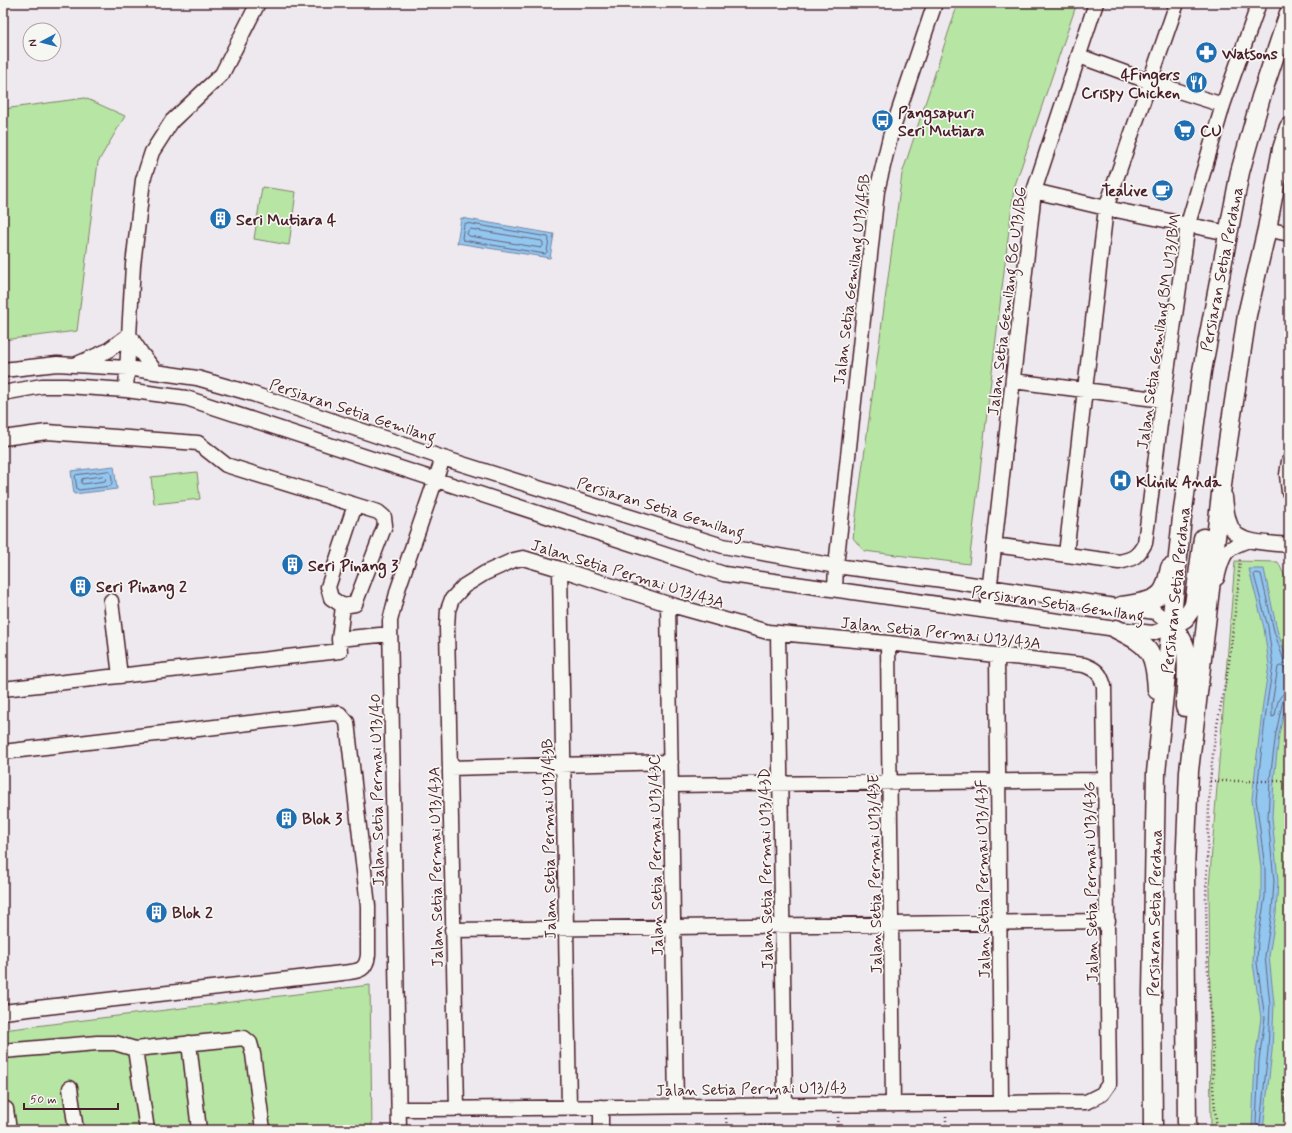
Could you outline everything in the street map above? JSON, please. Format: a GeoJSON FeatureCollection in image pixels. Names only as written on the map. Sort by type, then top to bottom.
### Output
{"type":"FeatureCollection","features":[{"type":"Feature","properties":{"kind":"main road","name":"Persiaran Setia Perdana"},"geometry":{"type":"LineString","coordinates":[[1153,1130],[1152,993],[1156,773],[1182,517],[1202,371],[1240,172],[1269,73],[1289,13]]}},
{"type":"Feature","properties":{"kind":"main road"},"geometry":{"type":"LineString","coordinates":[[1269,73],[1289,43]]}},
{"type":"Feature","properties":{"kind":"main road","name":"Persiaran Setia Perdana"},"geometry":{"type":"LineString","coordinates":[[1187,1130],[1185,870],[1189,771],[1226,448],[1247,315],[1267,229],[1282,149],[1289,127]]}},
{"type":"Feature","properties":{"kind":"main road"},"geometry":{"type":"LineString","coordinates":[[1189,771],[1184,725],[1187,659],[1185,646],[1180,635],[1172,626],[1185,618],[1194,605],[1206,514],[1226,448]]}},
{"type":"Feature","properties":{"kind":"main road"},"geometry":{"type":"LineString","coordinates":[[1121,606],[1147,600],[1161,593],[1167,581],[1182,517]]}},
{"type":"Feature","properties":{"kind":"main road"},"geometry":{"type":"LineString","coordinates":[[1116,629],[1135,639],[1147,648],[1154,662],[1159,744]]}},
{"type":"Feature","properties":{"kind":"main road"},"geometry":{"type":"LineString","coordinates":[[1152,993],[1162,1058],[1163,1130]]}},
{"type":"Feature","properties":{"kind":"main road"},"geometry":{"type":"LineString","coordinates":[[1187,1107],[1195,1130]]}},
{"type":"Feature","properties":{"kind":"street"},"geometry":{"type":"LineString","coordinates":[[126,390],[134,265],[143,180],[152,152],[172,121],[222,74],[258,3]]}},
{"type":"Feature","properties":{"kind":"street","name":"Jalan Setia Gemilang U13/45B"},"geometry":{"type":"LineString","coordinates":[[835,589],[836,566],[877,191],[890,137],[934,3]]}},
{"type":"Feature","properties":{"kind":"street","name":"Jalan Setia Gemilang BG U13/BG"},"geometry":{"type":"LineString","coordinates":[[987,610],[1034,191],[1096,3]]}},
{"type":"Feature","properties":{"kind":"street"},"geometry":{"type":"LineString","coordinates":[[994,545],[1066,554],[1106,208],[1177,3]]}},
{"type":"Feature","properties":{"kind":"street","name":"Jalan Setia Gemilang BM U13/BM"},"geometry":{"type":"LineString","coordinates":[[1066,554],[1119,562],[1131,560],[1140,552],[1145,542],[1188,224],[1223,106],[1259,3]]}},
{"type":"Feature","properties":{"kind":"street"},"geometry":{"type":"LineString","coordinates":[[1079,56],[1150,82],[1223,106]]}},
{"type":"Feature","properties":{"kind":"street"},"geometry":{"type":"LineString","coordinates":[[1034,191],[1228,234]]}},
{"type":"Feature","properties":{"kind":"street"},"geometry":{"type":"LineString","coordinates":[[1267,229],[1289,234]]}},
{"type":"Feature","properties":{"kind":"street"},"geometry":{"type":"LineString","coordinates":[[74,365],[107,351],[129,335]]}},
{"type":"Feature","properties":{"kind":"street"},"geometry":{"type":"LineString","coordinates":[[129,335],[140,353],[156,372]]}},
{"type":"Feature","properties":{"kind":"street","name":"Persiaran Setia Gemilang"},"geometry":{"type":"LineString","coordinates":[[3,370],[56,364],[127,368],[197,378],[253,394],[443,458],[723,546],[836,566],[1155,612],[1172,626]]}},
{"type":"Feature","properties":{"kind":"street"},"geometry":{"type":"LineString","coordinates":[[1013,381],[1163,400]]}},
{"type":"Feature","properties":{"kind":"street","name":"Persiaran Setia Gemilang"},"geometry":{"type":"LineString","coordinates":[[3,393],[42,386],[66,386],[126,390],[186,398],[724,574],[1116,629],[1153,633],[1172,626]]}},
{"type":"Feature","properties":{"kind":"street"},"geometry":{"type":"LineString","coordinates":[[3,438],[47,432],[198,443],[226,465],[378,512],[384,517],[385,525],[355,604],[343,606],[331,598],[328,587],[355,505]]}},
{"type":"Feature","properties":{"kind":"street","name":"Jalan Setia Permai U13/40"},"geometry":{"type":"LineString","coordinates":[[399,1130],[390,621],[398,589],[443,458]]}},
{"type":"Feature","properties":{"kind":"street"},"geometry":{"type":"LineString","coordinates":[[1289,461],[1287,475],[1289,492]]}},
{"type":"Feature","properties":{"kind":"street"},"geometry":{"type":"LineString","coordinates":[[1224,468],[1226,504],[1229,521],[1235,533],[1245,542]]}},
{"type":"Feature","properties":{"kind":"street"},"geometry":{"type":"LineString","coordinates":[[1204,637],[1221,563],[1226,552],[1235,545],[1245,542],[1289,545]]}},
{"type":"Feature","properties":{"kind":"street","name":"Jalan Setia Permai U13/43A"},"geometry":{"type":"LineString","coordinates":[[457,1109],[452,930],[447,627],[448,610],[452,599],[464,586],[485,573],[514,560],[523,558],[668,604],[768,632],[888,643],[1084,665],[1096,670]]}},
{"type":"Feature","properties":{"kind":"street","name":"Jalan Setia Permai U13/43B"},"geometry":{"type":"LineString","coordinates":[[560,569],[569,1108]]}},
{"type":"Feature","properties":{"kind":"street"},"geometry":{"type":"LineString","coordinates":[[111,601],[120,676]]}},
{"type":"Feature","properties":{"kind":"street","name":"Jalan Setia Permai U13/43C"},"geometry":{"type":"LineString","coordinates":[[668,604],[676,1106]]}},
{"type":"Feature","properties":{"kind":"street"},"geometry":{"type":"LineString","coordinates":[[340,645],[343,606]]}},
{"type":"Feature","properties":{"kind":"street","name":"Jalan Setia Permai U13/43D"},"geometry":{"type":"LineString","coordinates":[[778,632],[785,1105]]}},
{"type":"Feature","properties":{"kind":"street"},"geometry":{"type":"LineString","coordinates":[[3,689],[120,676],[340,645],[390,634]]}},
{"type":"Feature","properties":{"kind":"street","name":"Jalan Setia Permai U13/43E"},"geometry":{"type":"LineString","coordinates":[[888,643],[893,1104]]}},
{"type":"Feature","properties":{"kind":"street","name":"Jalan Setia Permai U13/43F"},"geometry":{"type":"LineString","coordinates":[[997,656],[1001,1102]]}},
{"type":"Feature","properties":{"kind":"street","name":"Jalan Setia Permai U13/43G"},"geometry":{"type":"LineString","coordinates":[[1096,670],[1104,686],[1108,921],[1110,1084],[1102,1094]]}},
{"type":"Feature","properties":{"kind":"street"},"geometry":{"type":"LineString","coordinates":[[3,752],[334,713],[340,714],[347,722],[368,906],[368,955],[364,968],[359,970],[3,1012]]}},
{"type":"Feature","properties":{"kind":"street"},"geometry":{"type":"LineString","coordinates":[[450,768],[671,762]]}},
{"type":"Feature","properties":{"kind":"street"},"geometry":{"type":"LineString","coordinates":[[671,785],[1105,780]]}},
{"type":"Feature","properties":{"kind":"street"},"geometry":{"type":"LineString","coordinates":[[452,930],[1108,921]]}},
{"type":"Feature","properties":{"kind":"street"},"geometry":{"type":"LineString","coordinates":[[3,1051],[97,1043],[115,1043],[135,1049],[244,1038],[250,1043],[254,1054],[263,1130]]}},
{"type":"Feature","properties":{"kind":"street"},"geometry":{"type":"LineString","coordinates":[[189,1044],[199,1130]]}},
{"type":"Feature","properties":{"kind":"street"},"geometry":{"type":"LineString","coordinates":[[135,1049],[148,1130]]}},
{"type":"Feature","properties":{"kind":"street"},"geometry":{"type":"LineString","coordinates":[[70,1088],[76,1130]]}},
{"type":"Feature","properties":{"kind":"street","name":"Jalan Setia Permai U13/43"},"geometry":{"type":"LineString","coordinates":[[399,1109],[1086,1102],[1102,1094]]}},
{"type":"Feature","properties":{"kind":"street"},"geometry":{"type":"LineString","coordinates":[[601,1107],[601,1130]]}},
{"type":"Feature","properties":{"kind":"street"},"geometry":{"type":"LineString","coordinates":[[6,1109],[9,1130]]}},
{"type":"Feature","properties":{"kind":"path"},"geometry":{"type":"LineString","coordinates":[[1217,1130],[1213,1088],[1213,1053],[1207,954],[1206,898],[1210,781],[1215,736],[1229,663],[1245,542]]}},
{"type":"Feature","properties":{"kind":"path"},"geometry":{"type":"LineString","coordinates":[[1210,781],[1289,781]]}},
{"type":"Feature","properties":{"kind":"path"},"geometry":{"type":"LineString","coordinates":[[1289,988],[1289,1002]]}},
{"type":"Feature","properties":{"kind":"path"},"geometry":{"type":"LineString","coordinates":[[1283,1130],[1286,1115],[1284,1078],[1289,1051]]}},
{"type":"Feature","properties":{"kind":"path"},"geometry":{"type":"LineString","coordinates":[[737,1130],[764,1126],[784,1126],[802,1130]]}},
{"type":"Feature","properties":{"kind":"path"},"geometry":{"type":"LineString","coordinates":[[1033,1130],[1037,1128],[1046,1128],[1047,1130]]}},
{"type":"Feature","properties":{"kind":"green space"},"geometry":{"type":"Polygon","coordinates":[[[958,3],[1077,3],[1014,188],[969,564],[864,551],[853,538],[902,174],[958,3]]]}},
{"type":"Feature","properties":{"kind":"green space"},"geometry":{"type":"Polygon","coordinates":[[[85,98],[125,116],[98,162],[77,331],[3,340],[3,109],[85,98]]]}},
{"type":"Feature","properties":{"kind":"green space"},"geometry":{"type":"Polygon","coordinates":[[[262,187],[296,192],[289,245],[254,239],[262,187]]]}},
{"type":"Feature","properties":{"kind":"green space"},"geometry":{"type":"Polygon","coordinates":[[[197,472],[200,499],[154,504],[151,477],[197,472]]]}},
{"type":"Feature","properties":{"kind":"green space"},"geometry":{"type":"Polygon","coordinates":[[[1235,561],[1278,562],[1289,585],[1289,1130],[1211,1130],[1209,887],[1235,561]]]}},
{"type":"Feature","properties":{"kind":"green space"},"geometry":{"type":"Polygon","coordinates":[[[370,985],[372,1130],[3,1130],[3,1030],[370,985]]]}},
{"type":"Feature","properties":{"kind":"water"},"geometry":{"type":"Polygon","coordinates":[[[461,218],[554,234],[550,258],[457,243],[461,218]]]}},
{"type":"Feature","properties":{"kind":"water"},"geometry":{"type":"Polygon","coordinates":[[[114,466],[117,489],[74,494],[71,471],[114,466]]]}},
{"type":"Feature","properties":{"kind":"water"},"geometry":{"type":"Polygon","coordinates":[[[1249,569],[1264,569],[1277,630],[1289,665],[1289,690],[1279,734],[1274,780],[1272,817],[1278,881],[1276,913],[1269,956],[1274,1004],[1272,1051],[1263,1130],[1252,1130],[1255,1060],[1261,1018],[1253,963],[1254,939],[1261,896],[1261,868],[1252,799],[1269,665],[1264,628],[1249,569]]]}},
{"type":"Feature","properties":{"kind":"place","name":"Watsons"},"geometry":{"type":"Point","coordinates":[1207,53]}},
{"type":"Feature","properties":{"kind":"place","name":"4Fingers Crispy Chicken"},"geometry":{"type":"Point","coordinates":[1196,83]}},
{"type":"Feature","properties":{"kind":"place","name":"Pangsapuri Seri Mutiara"},"geometry":{"type":"Point","coordinates":[883,121]}},
{"type":"Feature","properties":{"kind":"place","name":"CU"},"geometry":{"type":"Point","coordinates":[1185,130]}},
{"type":"Feature","properties":{"kind":"place","name":"Tealive"},"geometry":{"type":"Point","coordinates":[1163,190]}},
{"type":"Feature","properties":{"kind":"place","name":"Seri Mutiara 4"},"geometry":{"type":"Point","coordinates":[221,219]}},
{"type":"Feature","properties":{"kind":"place","name":"Klinik Anda"},"geometry":{"type":"Point","coordinates":[1121,481]}},
{"type":"Feature","properties":{"kind":"place","name":"Seri Pinang 3"},"geometry":{"type":"Point","coordinates":[292,565]}},
{"type":"Feature","properties":{"kind":"place","name":"Seri Pinang 2"},"geometry":{"type":"Point","coordinates":[81,586]}},
{"type":"Feature","properties":{"kind":"place","name":"Blok 3"},"geometry":{"type":"Point","coordinates":[286,818]}},
{"type":"Feature","properties":{"kind":"place","name":"Blok 2"},"geometry":{"type":"Point","coordinates":[157,912]}}]}
